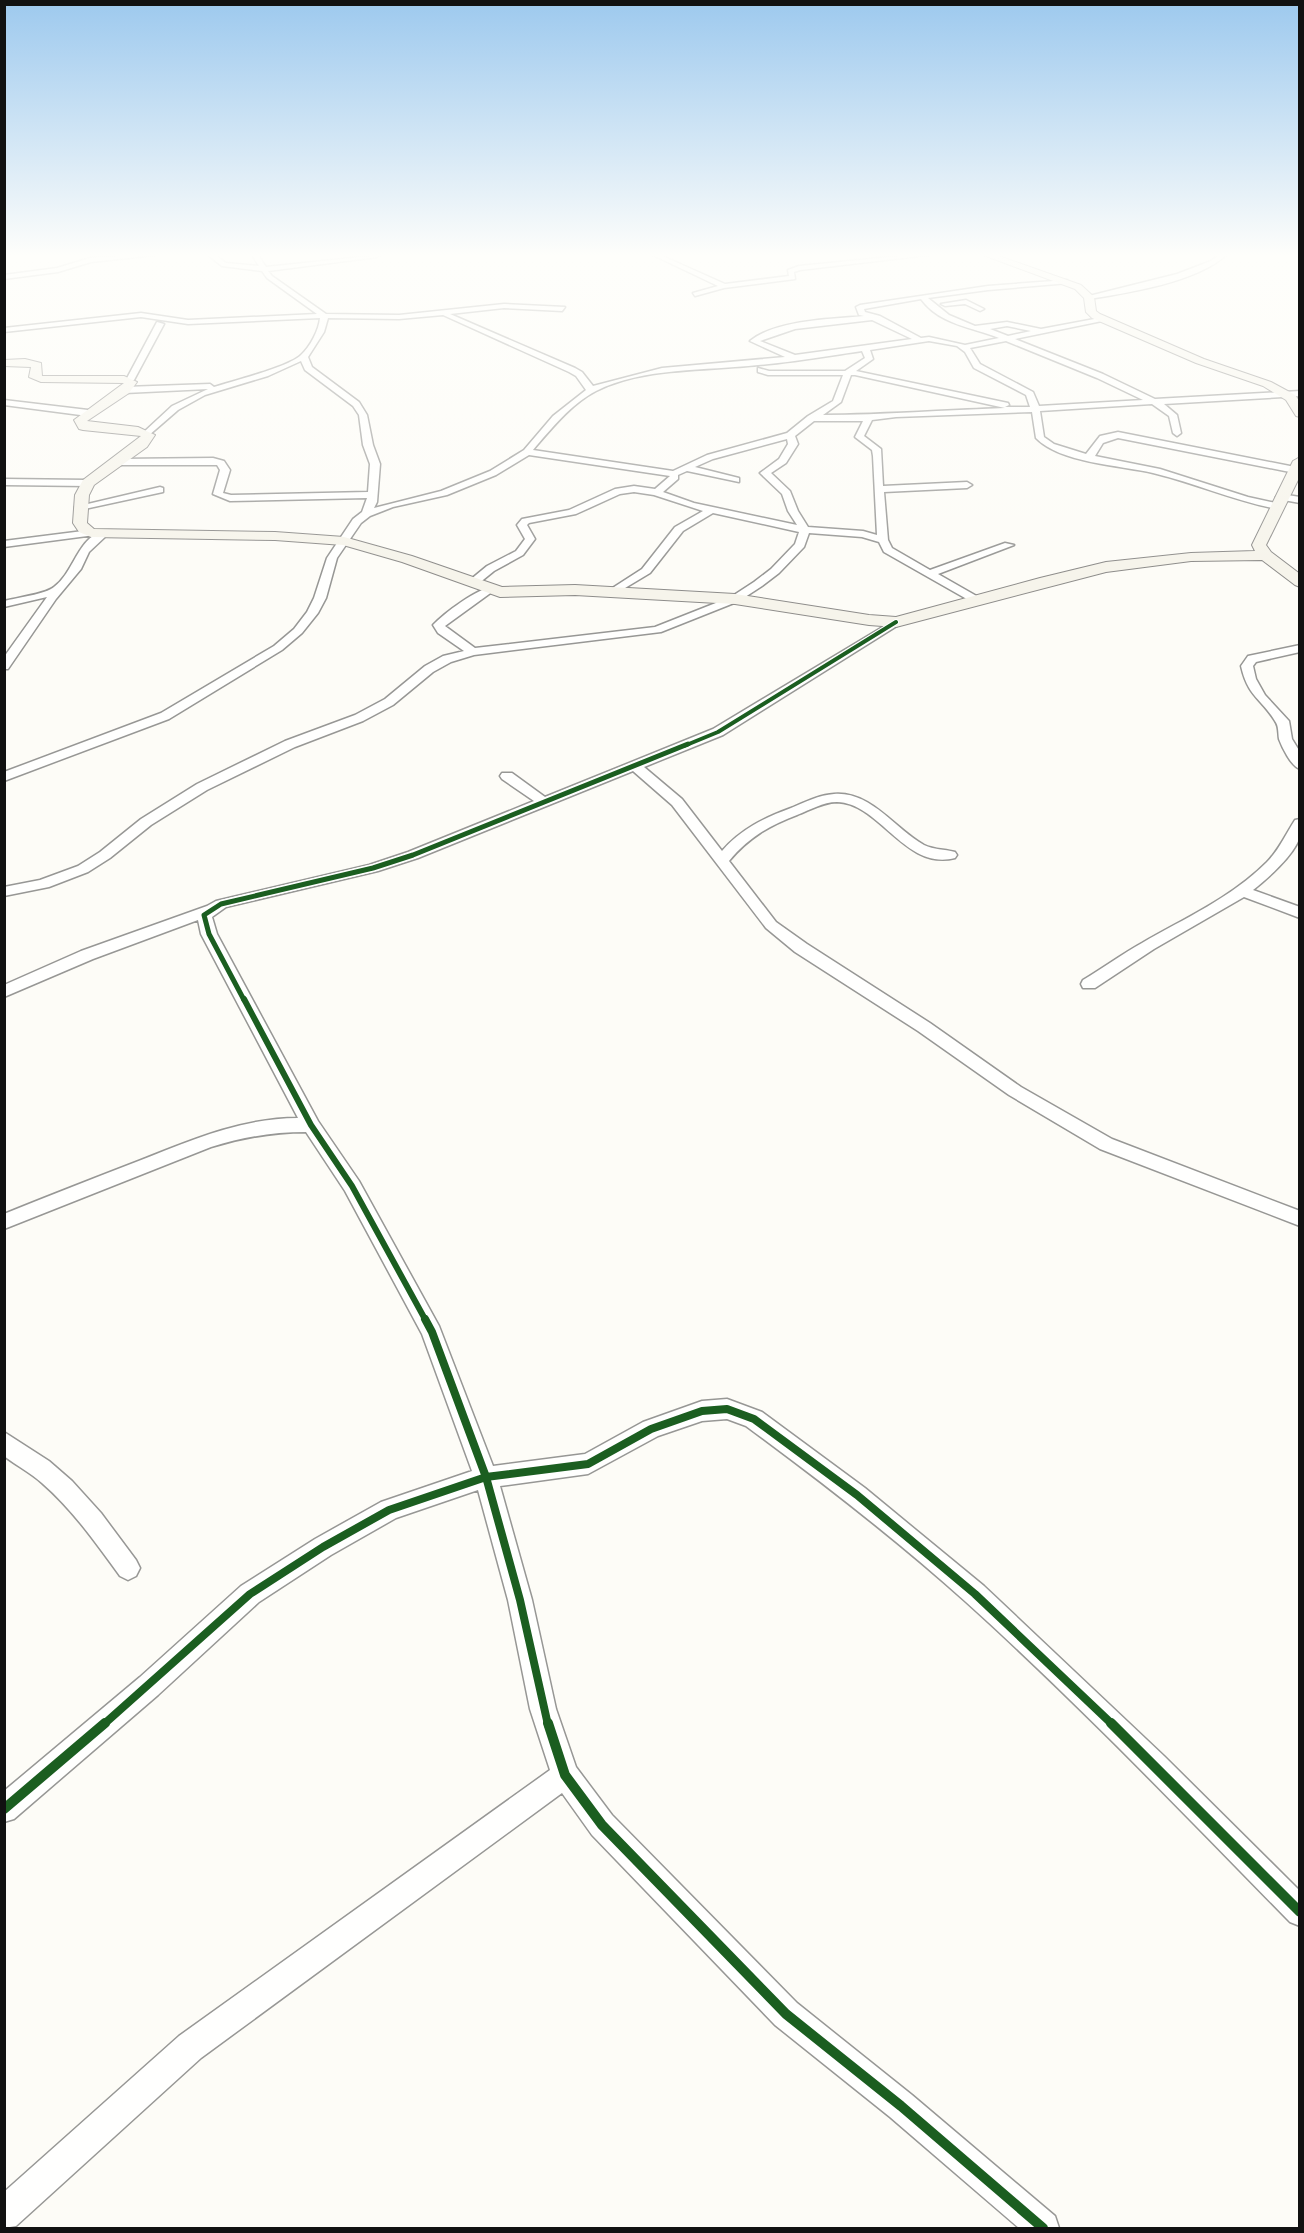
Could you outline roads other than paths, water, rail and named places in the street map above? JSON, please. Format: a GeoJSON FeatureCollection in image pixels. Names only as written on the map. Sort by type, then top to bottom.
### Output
{"type":"FeatureCollection","features":[{"type":"Feature","properties":{"kind":"street"},"geometry":{"type":"LineString","coordinates":[[142,359],[128,385],[80,420],[83,426],[148,433]]}},
{"type":"Feature","properties":{"kind":"street"},"geometry":{"type":"LineString","coordinates":[[4,482],[88,483],[142,444],[148,433],[175,408],[202,393],[266,374],[299,359]]}},
{"type":"Feature","properties":{"kind":"street"},"geometry":{"type":"LineString","coordinates":[[305,359],[308,368],[361,410],[375,464],[372,495],[366,514]]}},
{"type":"Feature","properties":{"kind":"street"},"geometry":{"type":"LineString","coordinates":[[548,359],[572,370],[583,378],[591,390]]}},
{"type":"Feature","properties":{"kind":"street"},"geometry":{"type":"LineString","coordinates":[[6,776],[165,716],[278,648],[298,631],[312,613],[320,598],[332,558],[357,521],[366,514],[472,482],[494,473],[527,452],[546,427],[591,390],[623,378],[662,370],[785,359]]}},
{"type":"Feature","properties":{"kind":"street"},"geometry":{"type":"LineString","coordinates":[[814,418],[837,402],[852,372],[860,363],[869,359]]}},
{"type":"Feature","properties":{"kind":"street"},"geometry":{"type":"LineString","coordinates":[[973,359],[977,366],[1027,391],[1030,409],[1039,420],[1043,442],[1062,451],[1157,471],[1246,500],[1299,500]]}},
{"type":"Feature","properties":{"kind":"street"},"geometry":{"type":"LineString","coordinates":[[1057,359],[1100,376],[1153,402],[1173,415],[1177,433]]}},
{"type":"Feature","properties":{"kind":"street"},"geometry":{"type":"LineString","coordinates":[[1198,359],[1267,384],[1298,403]]}},
{"type":"Feature","properties":{"kind":"street"},"geometry":{"type":"LineString","coordinates":[[4,363],[37,365],[35,377],[41,379],[128,385],[221,387]]}},
{"type":"Feature","properties":{"kind":"street"},"geometry":{"type":"LineString","coordinates":[[758,363],[759,369],[768,372],[852,372],[1030,409]]}},
{"type":"Feature","properties":{"kind":"street"},"geometry":{"type":"LineString","coordinates":[[527,452],[642,466],[673,474],[719,454],[790,435],[807,420],[814,418],[869,418],[896,414],[1030,409],[1284,394]]}},
{"type":"Feature","properties":{"kind":"street"},"geometry":{"type":"LineString","coordinates":[[4,402],[88,413]]}},
{"type":"Feature","properties":{"kind":"street"},"geometry":{"type":"LineString","coordinates":[[869,418],[859,437],[876,449],[878,456],[883,540],[888,550],[976,600]]}},
{"type":"Feature","properties":{"kind":"street"},"geometry":{"type":"LineString","coordinates":[[790,435],[793,444],[788,454],[765,473],[787,493],[793,511],[805,530]]}},
{"type":"Feature","properties":{"kind":"street"},"geometry":{"type":"LineString","coordinates":[[1089,458],[1098,441],[1109,435],[1118,435],[1297,465],[1260,538],[1259,545],[1265,555],[1299,582]]}},
{"type":"Feature","properties":{"kind":"street"},"geometry":{"type":"LineString","coordinates":[[120,462],[213,461],[220,463],[225,470],[218,494],[230,498],[372,495]]}},
{"type":"Feature","properties":{"kind":"street"},"geometry":{"type":"LineString","coordinates":[[685,468],[736,480]]}},
{"type":"Feature","properties":{"kind":"street"},"geometry":{"type":"LineString","coordinates":[[657,492],[672,481],[675,477],[673,474]]}},
{"type":"Feature","properties":{"kind":"street"},"geometry":{"type":"LineString","coordinates":[[88,483],[80,507],[80,523],[84,529],[97,533]]}},
{"type":"Feature","properties":{"kind":"street"},"geometry":{"type":"LineString","coordinates":[[879,489],[967,486]]}},
{"type":"Feature","properties":{"kind":"street"},"geometry":{"type":"LineString","coordinates":[[474,582],[491,568],[528,547],[530,539],[522,525],[526,521],[572,512],[618,491],[634,489],[657,492],[712,510],[805,530],[849,532],[883,540]]}},
{"type":"Feature","properties":{"kind":"street"},"geometry":{"type":"LineString","coordinates":[[80,507],[160,490]]}},
{"type":"Feature","properties":{"kind":"street"},"geometry":{"type":"LineString","coordinates":[[615,591],[646,571],[679,529],[712,510]]}},
{"type":"Feature","properties":{"kind":"street"},"geometry":{"type":"LineString","coordinates":[[4,892],[44,884],[83,869],[105,855],[146,822],[202,787],[290,744],[359,718],[389,702],[429,669],[447,659],[473,652],[657,630],[735,599],[775,572],[800,545],[805,530]]}},
{"type":"Feature","properties":{"kind":"street"},"geometry":{"type":"LineString","coordinates":[[4,544],[97,533],[275,536],[344,541],[491,589],[510,593],[561,590],[615,591],[735,599],[869,620],[896,622],[1077,573],[1135,562],[1265,555]]}},
{"type":"Feature","properties":{"kind":"street"},"geometry":{"type":"LineString","coordinates":[[6,662],[77,567],[84,551],[97,533]]}},
{"type":"Feature","properties":{"kind":"street"},"geometry":{"type":"LineString","coordinates":[[928,574],[1009,545]]}},
{"type":"Feature","properties":{"kind":"street"},"geometry":{"type":"LineString","coordinates":[[473,652],[442,631],[440,625],[457,610],[491,589]]}},
{"type":"Feature","properties":{"kind":"street"},"geometry":{"type":"LineString","coordinates":[[4,604],[57,591]]}},
{"type":"Feature","properties":{"kind":"street"},"geometry":{"type":"LineString","coordinates":[[4,992],[87,955],[221,904],[328,879],[412,855],[718,732],[896,622]]}},
{"type":"Feature","properties":{"kind":"street"},"geometry":{"type":"LineString","coordinates":[[1299,648],[1260,656],[1252,659],[1247,666],[1250,679],[1260,697],[1283,721],[1286,739],[1299,765]]}},
{"type":"Feature","properties":{"kind":"street"},"geometry":{"type":"LineString","coordinates":[[635,766],[677,802],[771,925],[794,942],[924,1027],[1015,1091],[1106,1144],[1299,1218]]}},
{"type":"Feature","properties":{"kind":"street"},"geometry":{"type":"LineString","coordinates":[[507,776],[543,802]]}},
{"type":"Feature","properties":{"kind":"street"},"geometry":{"type":"LineString","coordinates":[[721,861],[734,843],[756,826],[835,798],[848,800],[874,813],[921,848],[940,856],[950,855]]}},
{"type":"Feature","properties":{"kind":"street"},"geometry":{"type":"LineString","coordinates":[[1089,984],[1242,891],[1282,854],[1295,835],[1299,823]]}},
{"type":"Feature","properties":{"kind":"street"},"geometry":{"type":"LineString","coordinates":[[1242,891],[1299,913]]}},
{"type":"Feature","properties":{"kind":"street"},"geometry":{"type":"LineString","coordinates":[[207,911],[204,915],[209,934],[311,1125],[352,1186],[432,1332],[486,1477],[520,1600],[543,1709],[565,1775],[602,1825],[786,2014],[901,2106],[1043,2229]]}},
{"type":"Feature","properties":{"kind":"street"},"geometry":{"type":"LineString","coordinates":[[4,1222],[205,1142],[243,1130],[275,1125],[311,1125]]}},
{"type":"Feature","properties":{"kind":"street"},"geometry":{"type":"LineString","coordinates":[[4,1809],[149,1686],[250,1594],[323,1547],[389,1510],[486,1477],[588,1464],[651,1429],[702,1411],[727,1409],[754,1419],[857,1495],[975,1594],[1147,1757],[1299,1911]]}},
{"type":"Feature","properties":{"kind":"street"},"geometry":{"type":"LineString","coordinates":[[4,1442],[16,1454],[51,1475],[82,1505],[128,1568]]}},
{"type":"Feature","properties":{"kind":"street"},"geometry":{"type":"LineString","coordinates":[[4,2214],[190,2047],[565,1775]]}}]}
